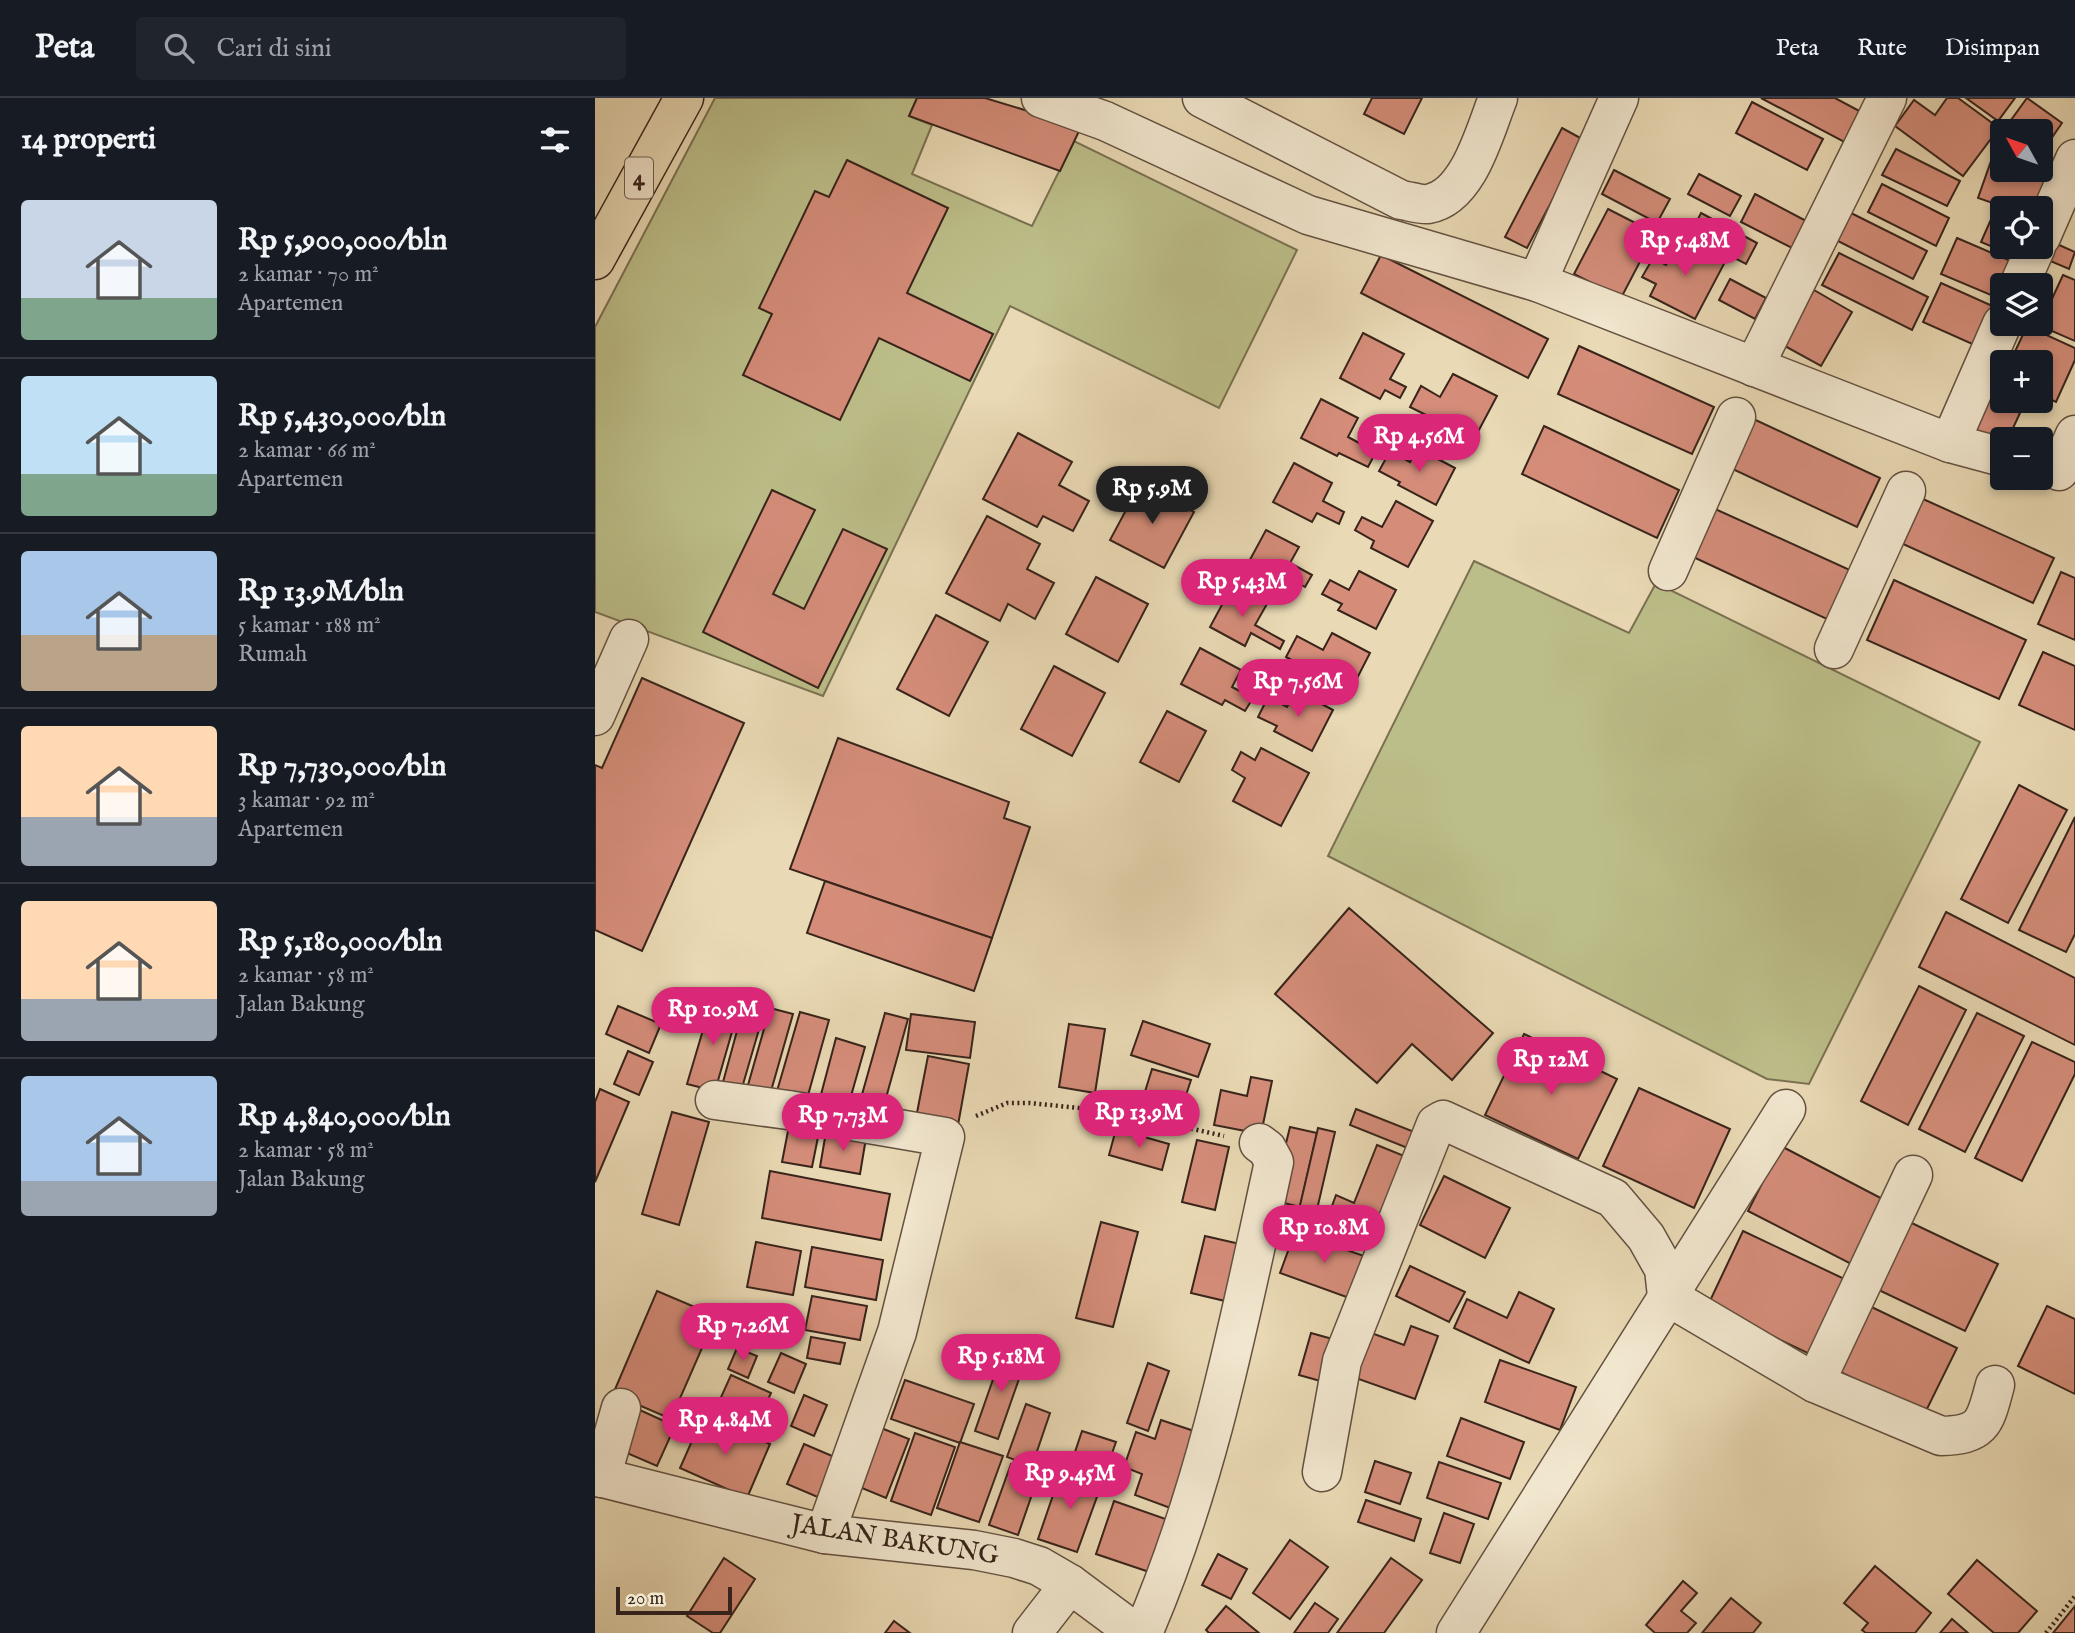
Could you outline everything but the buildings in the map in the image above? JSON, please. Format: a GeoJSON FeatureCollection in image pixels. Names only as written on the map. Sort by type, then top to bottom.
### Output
{"type":"FeatureCollection","features":[{"type":"Feature","properties":{"kind":"highway","name":"4"},"geometry":{"type":"LineString","coordinates":[[595,260],[684,98]]}},
{"type":"Feature","properties":{"kind":"street"},"geometry":{"type":"LineString","coordinates":[[1041,98],[1109,109],[1308,215],[1537,282],[1950,443],[1990,454]]}},
{"type":"Feature","properties":{"kind":"street"},"geometry":{"type":"LineString","coordinates":[[1202,98],[1401,200],[1428,204],[1449,195],[1469,170],[1498,98]]}},
{"type":"Feature","properties":{"kind":"street"},"geometry":{"type":"LineString","coordinates":[[1537,282],[1619,98]]}},
{"type":"Feature","properties":{"kind":"street"},"geometry":{"type":"LineString","coordinates":[[1754,367],[1887,98]]}},
{"type":"Feature","properties":{"kind":"street"},"geometry":{"type":"LineString","coordinates":[[2053,209],[2075,159]]}},
{"type":"Feature","properties":{"kind":"street"},"geometry":{"type":"LineString","coordinates":[[1950,443],[1997,336]]}},
{"type":"Feature","properties":{"kind":"street"},"geometry":{"type":"LineString","coordinates":[[1668,571],[1736,417]]}},
{"type":"Feature","properties":{"kind":"street"},"geometry":{"type":"LineString","coordinates":[[2058,471],[2075,435]]}},
{"type":"Feature","properties":{"kind":"street"},"geometry":{"type":"LineString","coordinates":[[1834,649],[1906,491]]}},
{"type":"Feature","properties":{"kind":"street"},"geometry":{"type":"LineString","coordinates":[[595,716],[629,639]]}},
{"type":"Feature","properties":{"kind":"street"},"geometry":{"type":"LineString","coordinates":[[715,1100],[945,1137],[897,1332],[825,1534]]}},
{"type":"Feature","properties":{"kind":"street"},"geometry":{"type":"LineString","coordinates":[[1457,1633],[1786,1109]]}},
{"type":"Feature","properties":{"kind":"street"},"geometry":{"type":"LineString","coordinates":[[1322,1472],[1342,1361],[1436,1124],[1443,1121],[1613,1198],[1646,1237],[1664,1269],[1667,1296]]}},
{"type":"Feature","properties":{"kind":"street"},"geometry":{"type":"LineString","coordinates":[[1143,1633],[1177,1552],[1227,1381],[1274,1162],[1267,1149],[1259,1143]]}},
{"type":"Feature","properties":{"kind":"street"},"geometry":{"type":"LineString","coordinates":[[1815,1383],[1913,1175]]}},
{"type":"Feature","properties":{"kind":"street"},"geometry":{"type":"LineString","coordinates":[[1667,1296],[1815,1383],[1941,1436],[1962,1436],[1978,1429],[1985,1421],[1995,1385]]}},
{"type":"Feature","properties":{"kind":"street"},"geometry":{"type":"LineString","coordinates":[[598,1477],[621,1408]]}},
{"type":"Feature","properties":{"kind":"street","name":"JALAN BAKUNG"},"geometry":{"type":"LineString","coordinates":[[598,1477],[825,1534],[974,1550],[1014,1558],[1039,1566],[1070,1584],[1136,1633]]}},
{"type":"Feature","properties":{"kind":"street"},"geometry":{"type":"LineString","coordinates":[[1032,1633],[1070,1584]]}},
{"type":"Feature","properties":{"kind":"path"},"geometry":{"type":"LineString","coordinates":[[945,1137],[988,1109],[1007,1103],[1030,1103],[1118,1112],[1259,1143]]}},
{"type":"Feature","properties":{"kind":"path"},"geometry":{"type":"LineString","coordinates":[[2046,1633],[2075,1596]]}},
{"type":"Feature","properties":{"kind":"green space"},"geometry":{"type":"Polygon","coordinates":[[[715,98],[917,98],[909,116],[932,125],[912,174],[1032,226],[1074,141],[1297,250],[1219,408],[1010,306],[823,696],[595,612],[595,327],[715,98]]]}},
{"type":"Feature","properties":{"kind":"green space"},"geometry":{"type":"Polygon","coordinates":[[[1474,561],[1629,633],[1656,583],[1980,742],[1809,1084],[1767,1079],[1328,856],[1474,561]]]}}]}
